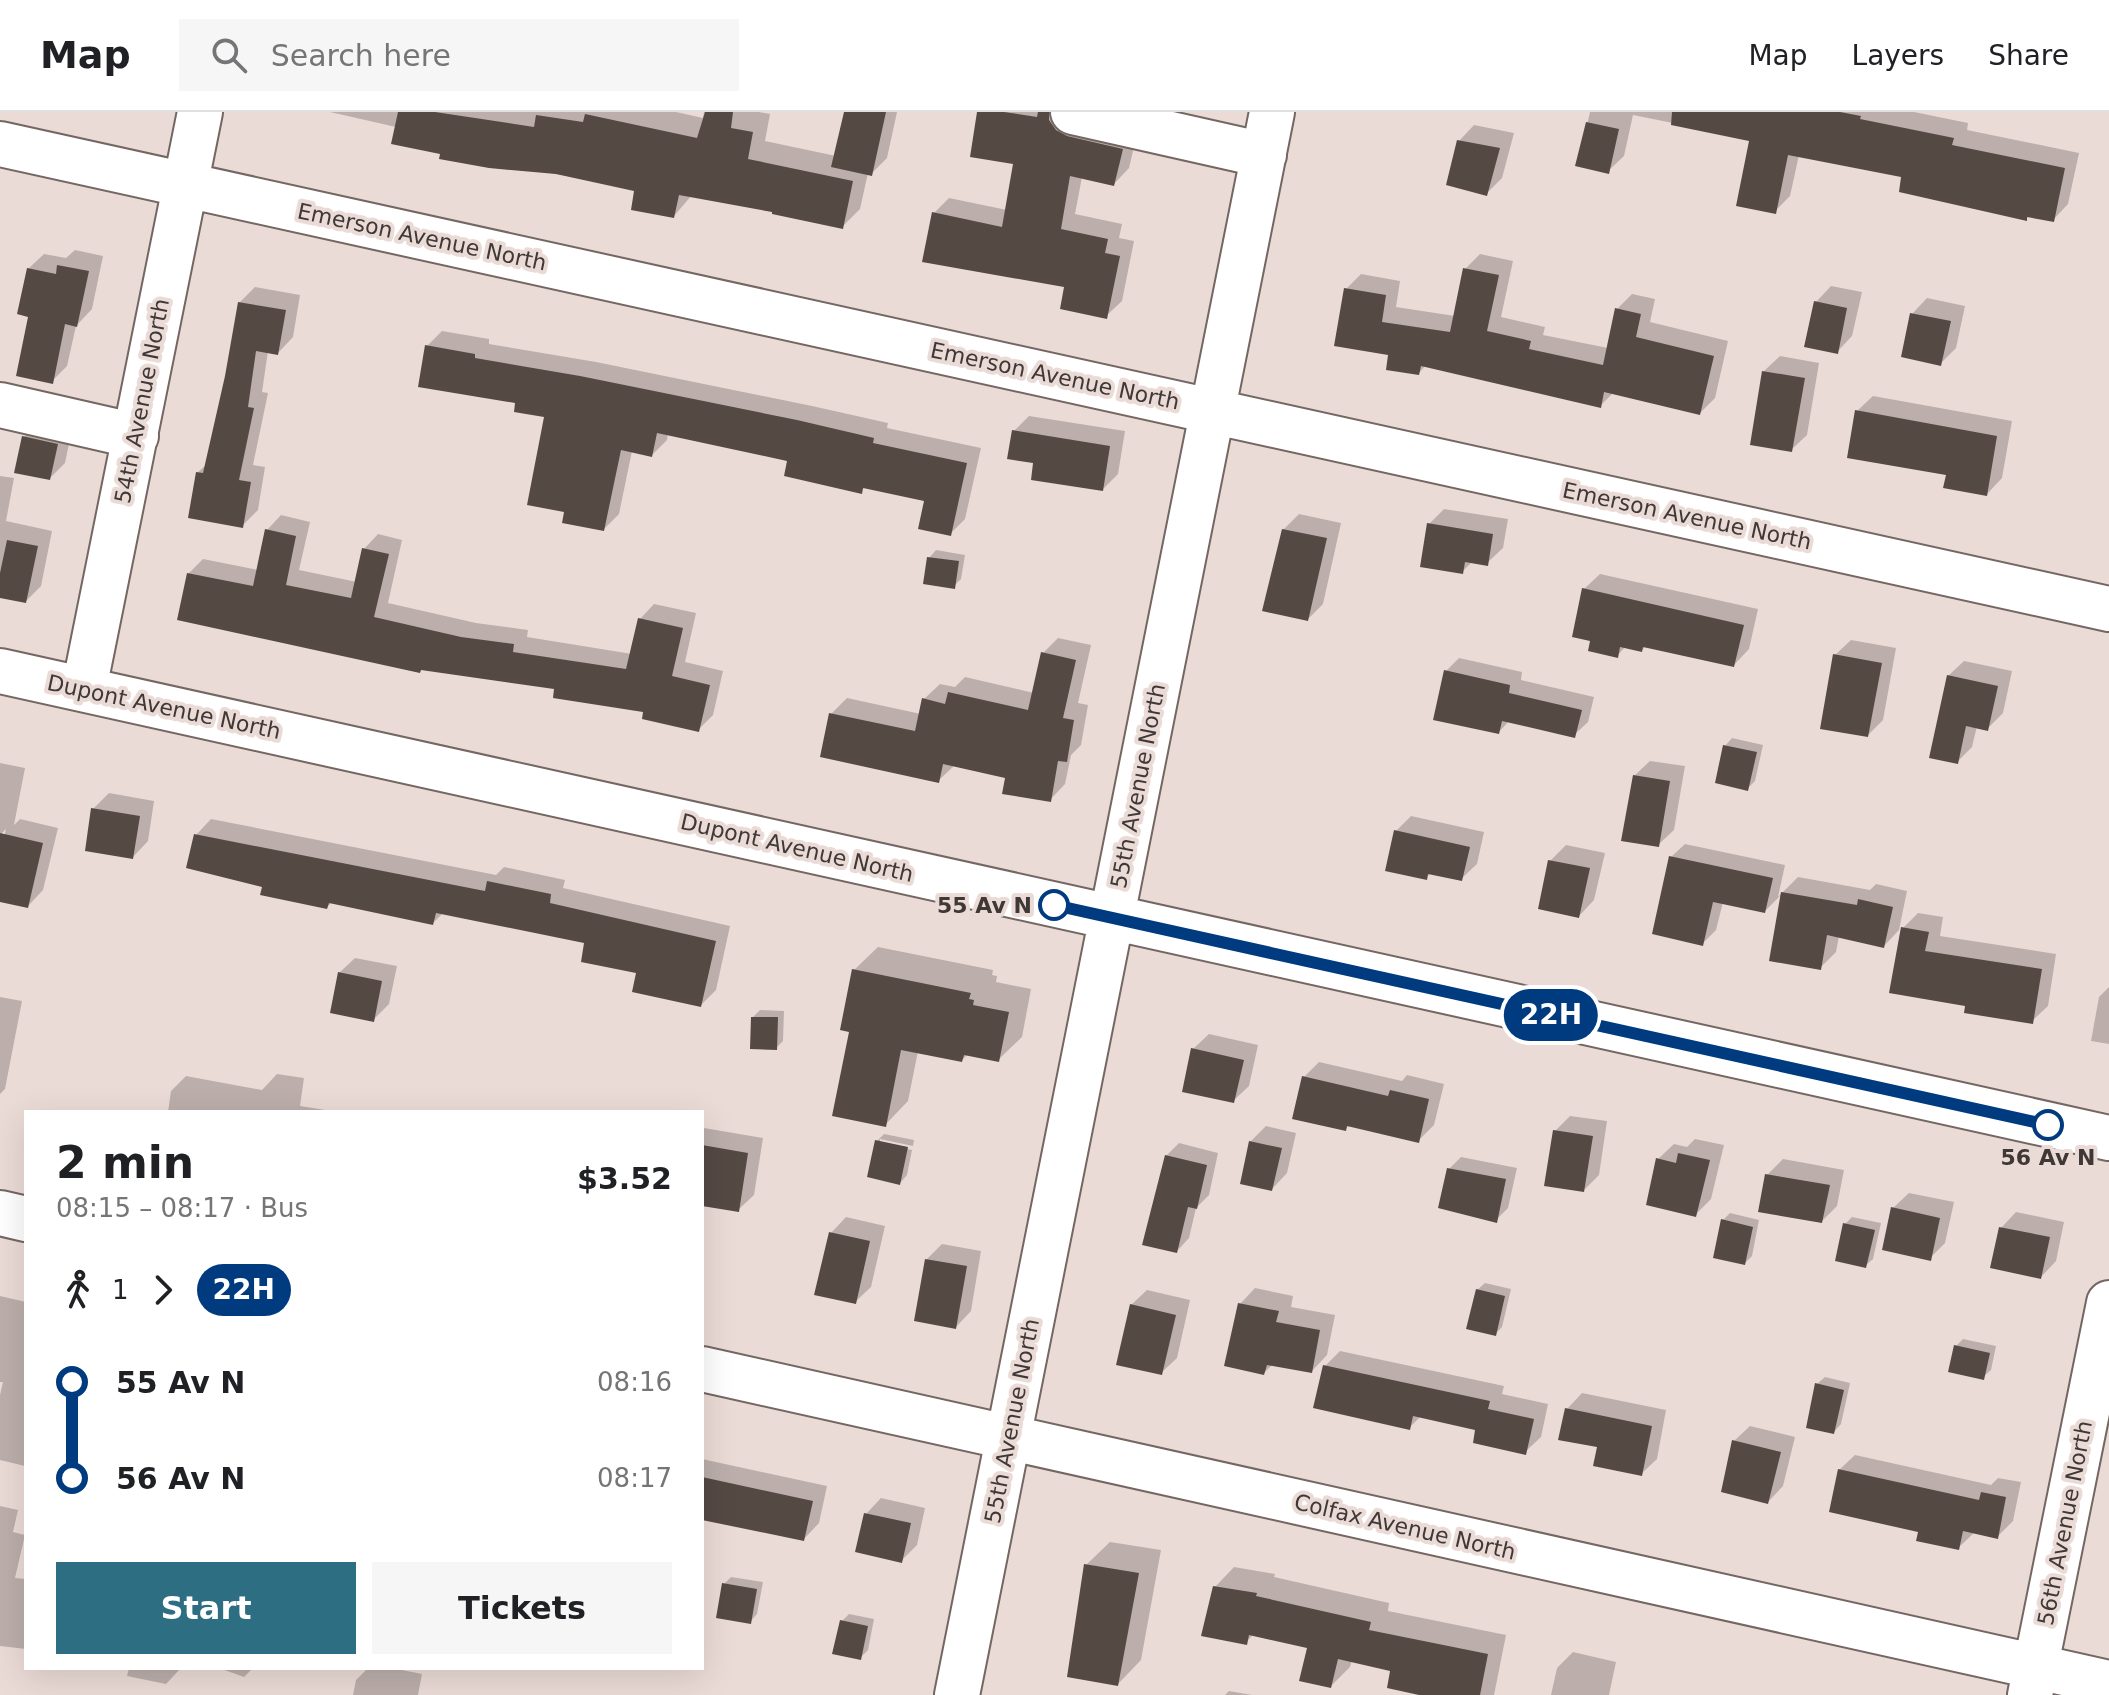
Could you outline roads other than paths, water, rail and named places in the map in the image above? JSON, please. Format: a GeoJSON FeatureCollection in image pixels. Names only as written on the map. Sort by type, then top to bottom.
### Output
{"type":"FeatureCollection","features":[{"type":"Feature","properties":{"kind":"street","name":"54th Avenue North"},"geometry":{"type":"LineString","coordinates":[[84,689],[200,112]]}},
{"type":"Feature","properties":{"kind":"street"},"geometry":{"type":"LineString","coordinates":[[1073,112],[1264,155]]}},
{"type":"Feature","properties":{"kind":"street","name":"55th Avenue North"},"geometry":{"type":"LineString","coordinates":[[957,1695],[1272,112]]}},
{"type":"Feature","properties":{"kind":"street","name":"Emerson Avenue North"},"geometry":{"type":"LineString","coordinates":[[0,144],[2109,609]]}},
{"type":"Feature","properties":{"kind":"street"},"geometry":{"type":"LineString","coordinates":[[0,405],[136,436]]}},
{"type":"Feature","properties":{"kind":"street","name":"Dupont Avenue North"},"geometry":{"type":"LineString","coordinates":[[0,671],[2109,1138]]}},
{"type":"Feature","properties":{"kind":"street"},"geometry":{"type":"LineString","coordinates":[[0,1213],[24,1219]]}},
{"type":"Feature","properties":{"kind":"street","name":"56th Avenue North"},"geometry":{"type":"LineString","coordinates":[[2032,1681],[2109,1303]]}},
{"type":"Feature","properties":{"kind":"street","name":"Colfax Avenue North"},"geometry":{"type":"LineString","coordinates":[[704,1369],[1009,1438],[2032,1681],[2109,1683]]}},
{"type":"Feature","properties":{"kind":"place","name":"55 Av N"},"geometry":{"type":"Point","coordinates":[1054,905]}},
{"type":"Feature","properties":{"kind":"place","name":"56 Av N"},"geometry":{"type":"Point","coordinates":[2048,1125]}}]}
